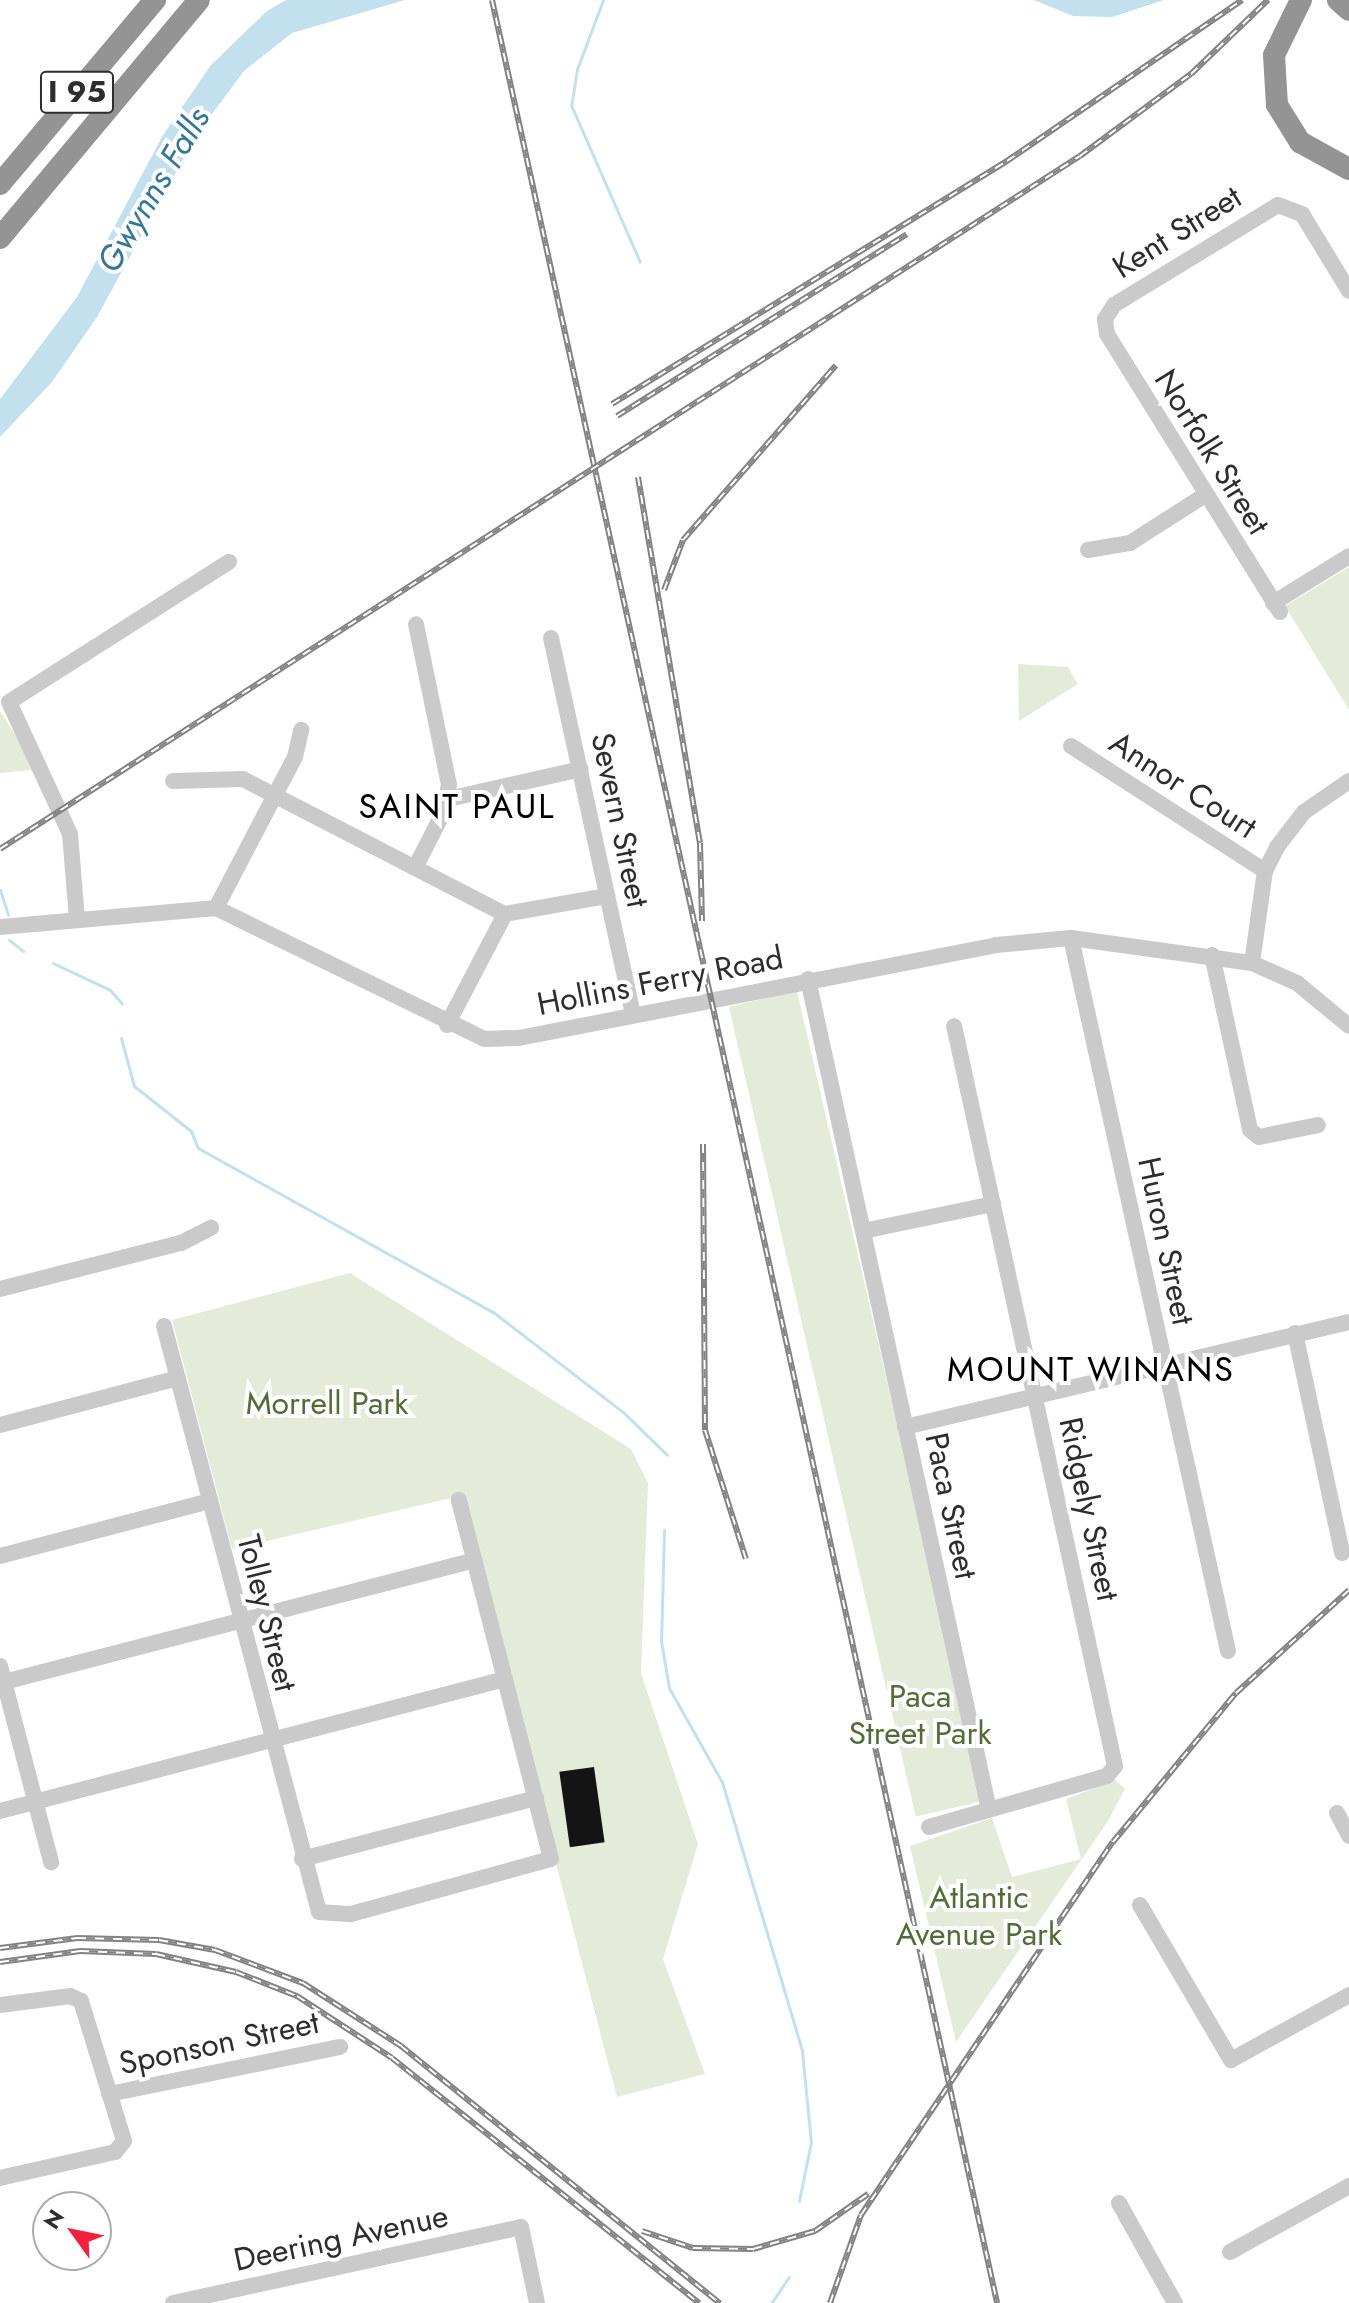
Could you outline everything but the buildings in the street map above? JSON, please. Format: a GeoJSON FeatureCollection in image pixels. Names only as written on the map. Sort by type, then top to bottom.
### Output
{"type":"FeatureCollection","features":[{"type":"Feature","properties":{"kind":"highway","name":"I 95"},"geometry":{"type":"LineString","coordinates":[[0,184],[155,0]]}},
{"type":"Feature","properties":{"kind":"highway","name":"I 95"},"geometry":{"type":"LineString","coordinates":[[0,238],[199,0]]}},
{"type":"Feature","properties":{"kind":"highway"},"geometry":{"type":"LineString","coordinates":[[1301,0],[1274,55],[1277,105],[1300,142],[1349,169]]}},
{"type":"Feature","properties":{"kind":"highway"},"geometry":{"type":"LineString","coordinates":[[1313,0],[1289,57],[1288,94],[1311,134],[1349,155]]}},
{"type":"Feature","properties":{"kind":"street","name":"Kent Street"},"geometry":{"type":"LineString","coordinates":[[1105,319],[1114,305],[1259,214],[1288,206],[1302,214],[1349,291]]}},
{"type":"Feature","properties":{"kind":"street","name":"Norfolk Street"},"geometry":{"type":"LineString","coordinates":[[1105,319],[1107,334],[1276,607],[1349,556]]}},
{"type":"Feature","properties":{"kind":"street"},"geometry":{"type":"LineString","coordinates":[[1088,550],[1130,543],[1205,495]]}},
{"type":"Feature","properties":{"kind":"street"},"geometry":{"type":"LineString","coordinates":[[77,919],[70,834],[9,702],[229,562]]}},
{"type":"Feature","properties":{"kind":"street"},"geometry":{"type":"LineString","coordinates":[[416,624],[448,799],[416,866]]}},
{"type":"Feature","properties":{"kind":"street","name":"Severn Street"},"geometry":{"type":"LineString","coordinates":[[551,638],[633,1015]]}},
{"type":"Feature","properties":{"kind":"street"},"geometry":{"type":"LineString","coordinates":[[0,927],[216,908],[277,795],[301,730]]}},
{"type":"Feature","properties":{"kind":"street","name":"Annor Court"},"geometry":{"type":"LineString","coordinates":[[1071,746],[1265,871]]}},
{"type":"Feature","properties":{"kind":"street"},"geometry":{"type":"LineString","coordinates":[[448,799],[581,769]]}},
{"type":"Feature","properties":{"kind":"street"},"geometry":{"type":"LineString","coordinates":[[173,781],[235,776],[505,914],[607,896]]}},
{"type":"Feature","properties":{"kind":"street"},"geometry":{"type":"LineString","coordinates":[[1252,963],[1265,871],[1304,812],[1349,781]]}},
{"type":"Feature","properties":{"kind":"street","name":"Hollins Ferry Road"},"geometry":{"type":"LineString","coordinates":[[216,908],[447,1025],[500,1040],[996,945],[1071,938],[1212,955],[1252,963],[1297,983],[1345,1024],[1349,1041]]}},
{"type":"Feature","properties":{"kind":"street"},"geometry":{"type":"LineString","coordinates":[[447,1025],[505,914]]}},
{"type":"Feature","properties":{"kind":"street","name":"Huron Street"},"geometry":{"type":"LineString","coordinates":[[1071,938],[1228,1651]]}},
{"type":"Feature","properties":{"kind":"street"},"geometry":{"type":"LineString","coordinates":[[1212,955],[1254,1135],[1318,1125]]}},
{"type":"Feature","properties":{"kind":"street","name":"Paca Street"},"geometry":{"type":"LineString","coordinates":[[808,979],[989,1810]]}},
{"type":"Feature","properties":{"kind":"street","name":"Ridgely Street"},"geometry":{"type":"LineString","coordinates":[[954,1026],[1114,1770],[989,1810]]}},
{"type":"Feature","properties":{"kind":"street"},"geometry":{"type":"LineString","coordinates":[[863,1231],[993,1204]]}},
{"type":"Feature","properties":{"kind":"street"},"geometry":{"type":"LineString","coordinates":[[0,1289],[181,1243],[211,1228]]}},
{"type":"Feature","properties":{"kind":"street"},"geometry":{"type":"LineString","coordinates":[[905,1427],[1164,1363],[1349,1322]]}},
{"type":"Feature","properties":{"kind":"street","name":"Tolley Street"},"geometry":{"type":"LineString","coordinates":[[164,1326],[302,1859],[319,1912],[351,1914],[551,1859],[536,1798]]}},
{"type":"Feature","properties":{"kind":"street"},"geometry":{"type":"LineString","coordinates":[[1295,1333],[1342,1553]]}},
{"type":"Feature","properties":{"kind":"street"},"geometry":{"type":"LineString","coordinates":[[0,1425],[178,1378]]}},
{"type":"Feature","properties":{"kind":"street"},"geometry":{"type":"LineString","coordinates":[[302,1859],[536,1798],[459,1500]]}},
{"type":"Feature","properties":{"kind":"street"},"geometry":{"type":"LineString","coordinates":[[0,1556],[209,1501]]}},
{"type":"Feature","properties":{"kind":"street"},"geometry":{"type":"LineString","coordinates":[[51,1862],[1,1677],[240,1621],[474,1560]]}},
{"type":"Feature","properties":{"kind":"street"},"geometry":{"type":"LineString","coordinates":[[0,1811],[505,1679]]}},
{"type":"Feature","properties":{"kind":"street"},"geometry":{"type":"LineString","coordinates":[[929,1827],[989,1810]]}},
{"type":"Feature","properties":{"kind":"street"},"geometry":{"type":"LineString","coordinates":[[1337,1813],[1349,1836]]}},
{"type":"Feature","properties":{"kind":"street"},"geometry":{"type":"LineString","coordinates":[[1140,1905],[1231,2060],[1349,1995]]}},
{"type":"Feature","properties":{"kind":"street"},"geometry":{"type":"LineString","coordinates":[[0,2005],[77,1997],[123,2146],[0,2178]]}},
{"type":"Feature","properties":{"kind":"street","name":"Sponson Street"},"geometry":{"type":"LineString","coordinates":[[109,2094],[340,2047]]}},
{"type":"Feature","properties":{"kind":"street"},"geometry":{"type":"LineString","coordinates":[[1230,2252],[1349,2186]]}},
{"type":"Feature","properties":{"kind":"street"},"geometry":{"type":"LineString","coordinates":[[1119,2203],[1175,2303]]}},
{"type":"Feature","properties":{"kind":"street","name":"Deering Avenue"},"geometry":{"type":"LineString","coordinates":[[173,2303],[521,2227],[537,2303]]}},
{"type":"Feature","properties":{"kind":"green space"},"geometry":{"type":"Polygon","coordinates":[[[1349,567],[1349,710],[1285,606],[1349,567]]]}},
{"type":"Feature","properties":{"kind":"green space"},"geometry":{"type":"Polygon","coordinates":[[[1018,664],[1068,667],[1078,684],[1019,721],[1018,664]]]}},
{"type":"Feature","properties":{"kind":"green space"},"geometry":{"type":"Polygon","coordinates":[[[0,711],[21,744],[31,770],[0,773],[0,711]]]}},
{"type":"Feature","properties":{"kind":"green space","name":"Paca Street Park"},"geometry":{"type":"Polygon","coordinates":[[[797,991],[984,1801],[916,1816],[729,1007],[797,991]]]}},
{"type":"Feature","properties":{"kind":"green space","name":"Morrell Park"},"geometry":{"type":"Polygon","coordinates":[[[350,1273],[631,1449],[648,1483],[641,1673],[698,1844],[663,1959],[705,2074],[617,2097],[460,1496],[232,1549],[172,1320],[350,1273]]]}},
{"type":"Feature","properties":{"kind":"green space","name":"Atlantic Avenue Park"},"geometry":{"type":"Polygon","coordinates":[[[1115,1780],[1125,1789],[1108,1821],[956,2042],[910,1846],[992,1818],[1012,1877],[1081,1859],[1066,1799],[1115,1780]]]}},
{"type":"Feature","properties":{"kind":"water","name":"Gwynns Falls"},"geometry":{"type":"Polygon","coordinates":[[[286,0],[405,0],[292,33],[244,71],[197,134],[97,317],[52,382],[0,437],[0,399],[77,297],[163,135],[211,65],[267,11],[286,0]]]}},
{"type":"Feature","properties":{"kind":"water"},"geometry":{"type":"Polygon","coordinates":[[[1034,0],[1164,0],[1112,17],[1073,16],[1034,0]]]}},
{"type":"Feature","properties":{"kind":"waterway"},"geometry":{"type":"LineString","coordinates":[[603,0],[577,69],[571,105],[640,262]]}},
{"type":"Feature","properties":{"kind":"waterway"},"geometry":{"type":"LineString","coordinates":[[0,890],[8,915]]}},
{"type":"Feature","properties":{"kind":"waterway"},"geometry":{"type":"LineString","coordinates":[[9,940],[23,951]]}},
{"type":"Feature","properties":{"kind":"waterway"},"geometry":{"type":"LineString","coordinates":[[53,963],[110,990],[122,1004]]}},
{"type":"Feature","properties":{"kind":"waterway"},"geometry":{"type":"LineString","coordinates":[[121,1038],[134,1086],[191,1131],[198,1148],[493,1312],[624,1413],[667,1455]]}},
{"type":"Feature","properties":{"kind":"waterway"},"geometry":{"type":"LineString","coordinates":[[664,1530],[661,1641],[669,1688],[722,1782],[802,2051],[811,2142],[799,2201]]}},
{"type":"Feature","properties":{"kind":"waterway"},"geometry":{"type":"LineString","coordinates":[[772,2302],[789,2277]]}},
{"type":"Feature","properties":{"kind":"railway"},"geometry":{"type":"LineString","coordinates":[[492,0],[997,2303]]}},
{"type":"Feature","properties":{"kind":"railway"},"geometry":{"type":"LineString","coordinates":[[612,404],[1007,161],[1242,0]]}},
{"type":"Feature","properties":{"kind":"railway"},"geometry":{"type":"LineString","coordinates":[[0,849],[1080,156],[1191,74],[1268,0]]}},
{"type":"Feature","properties":{"kind":"railway"},"geometry":{"type":"LineString","coordinates":[[617,416],[907,234]]}},
{"type":"Feature","properties":{"kind":"railway"},"geometry":{"type":"LineString","coordinates":[[664,590],[683,540],[836,365]]}},
{"type":"Feature","properties":{"kind":"railway"},"geometry":{"type":"LineString","coordinates":[[638,477],[700,843],[702,921]]}},
{"type":"Feature","properties":{"kind":"railway"},"geometry":{"type":"LineString","coordinates":[[703,1144],[705,1430],[746,1559]]}},
{"type":"Feature","properties":{"kind":"railway"},"geometry":{"type":"LineString","coordinates":[[830,2303],[861,2215],[1113,1842],[1236,1693],[1349,1590]]}},
{"type":"Feature","properties":{"kind":"railway"},"geometry":{"type":"LineString","coordinates":[[0,1948],[77,1938],[159,1940],[215,1950],[303,1983],[401,2046],[720,2303]]}},
{"type":"Feature","properties":{"kind":"railway"},"geometry":{"type":"LineString","coordinates":[[0,1962],[80,1951],[156,1954],[236,1972],[297,1996],[392,2058],[699,2303]]}},
{"type":"Feature","properties":{"kind":"railway"},"geometry":{"type":"LineString","coordinates":[[642,2231],[693,2248],[753,2249],[815,2231],[868,2194]]}},
{"type":"Feature","properties":{"kind":"district","name":"SAINT PAUL"},"geometry":{"type":"Point","coordinates":[457,807]}},
{"type":"Feature","properties":{"kind":"district","name":"MOUNT WINANS"},"geometry":{"type":"Point","coordinates":[1091,1370]}}]}
